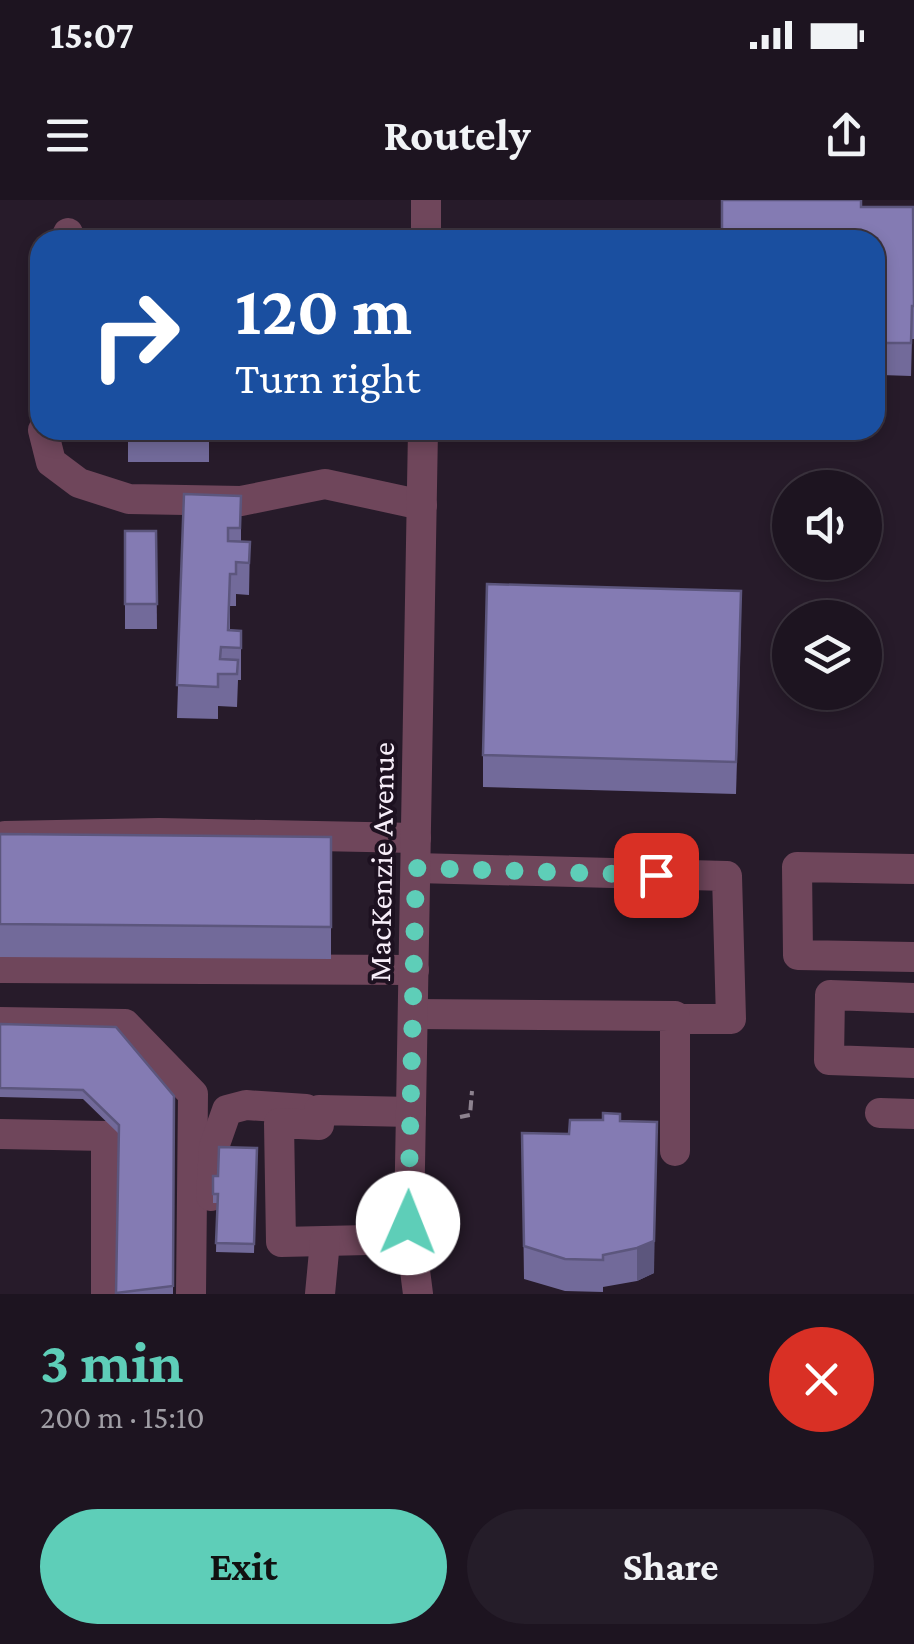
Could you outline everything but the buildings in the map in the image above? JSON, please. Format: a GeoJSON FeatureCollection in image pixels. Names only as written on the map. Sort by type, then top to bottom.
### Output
{"type":"FeatureCollection","features":[{"type":"Feature","properties":{"kind":"street"},"geometry":{"type":"LineString","coordinates":[[426,200],[426,230]]}},
{"type":"Feature","properties":{"kind":"street"},"geometry":{"type":"LineString","coordinates":[[46,440],[51,462],[79,483],[129,499],[241,501],[326,484],[422,505]]}},
{"type":"Feature","properties":{"kind":"street","name":"MacKenzie Avenue"},"geometry":{"type":"LineString","coordinates":[[418,1294],[411,1239],[411,1112],[423,440]]}},
{"type":"Feature","properties":{"kind":"street"},"geometry":{"type":"LineString","coordinates":[[0,840],[4,836],[159,833],[727,876],[731,1019],[413,1014]]}},
{"type":"Feature","properties":{"kind":"street"},"geometry":{"type":"LineString","coordinates":[[914,869],[797,867],[798,955],[914,957]]}},
{"type":"Feature","properties":{"kind":"street"},"geometry":{"type":"LineString","coordinates":[[0,968],[414,970]]}},
{"type":"Feature","properties":{"kind":"street"},"geometry":{"type":"LineString","coordinates":[[914,998],[830,995],[828,1060],[914,1063]]}},
{"type":"Feature","properties":{"kind":"street"},"geometry":{"type":"LineString","coordinates":[[675,1018],[675,1151]]}},
{"type":"Feature","properties":{"kind":"street"},"geometry":{"type":"LineString","coordinates":[[0,1022],[125,1024],[193,1094],[191,1294]]}},
{"type":"Feature","properties":{"kind":"street"},"geometry":{"type":"LineString","coordinates":[[210,1294],[214,1147],[227,1110],[246,1104],[411,1112]]}},
{"type":"Feature","properties":{"kind":"street"},"geometry":{"type":"LineString","coordinates":[[319,1110],[319,1124],[279,1124],[281,1242],[411,1239]]}},
{"type":"Feature","properties":{"kind":"street"},"geometry":{"type":"LineString","coordinates":[[880,1112],[914,1114]]}},
{"type":"Feature","properties":{"kind":"street"},"geometry":{"type":"LineString","coordinates":[[0,1134],[106,1136],[106,1294]]}},
{"type":"Feature","properties":{"kind":"street"},"geometry":{"type":"LineString","coordinates":[[320,1294],[325,1241]]}},
{"type":"Feature","properties":{"kind":"path"},"geometry":{"type":"LineString","coordinates":[[460,1117],[470,1115],[472,1090]]}},
{"type":"Feature","properties":{"kind":"route"},"geometry":{"type":"LineString","coordinates":[[408,1223],[416,868],[656,875]]}}]}
